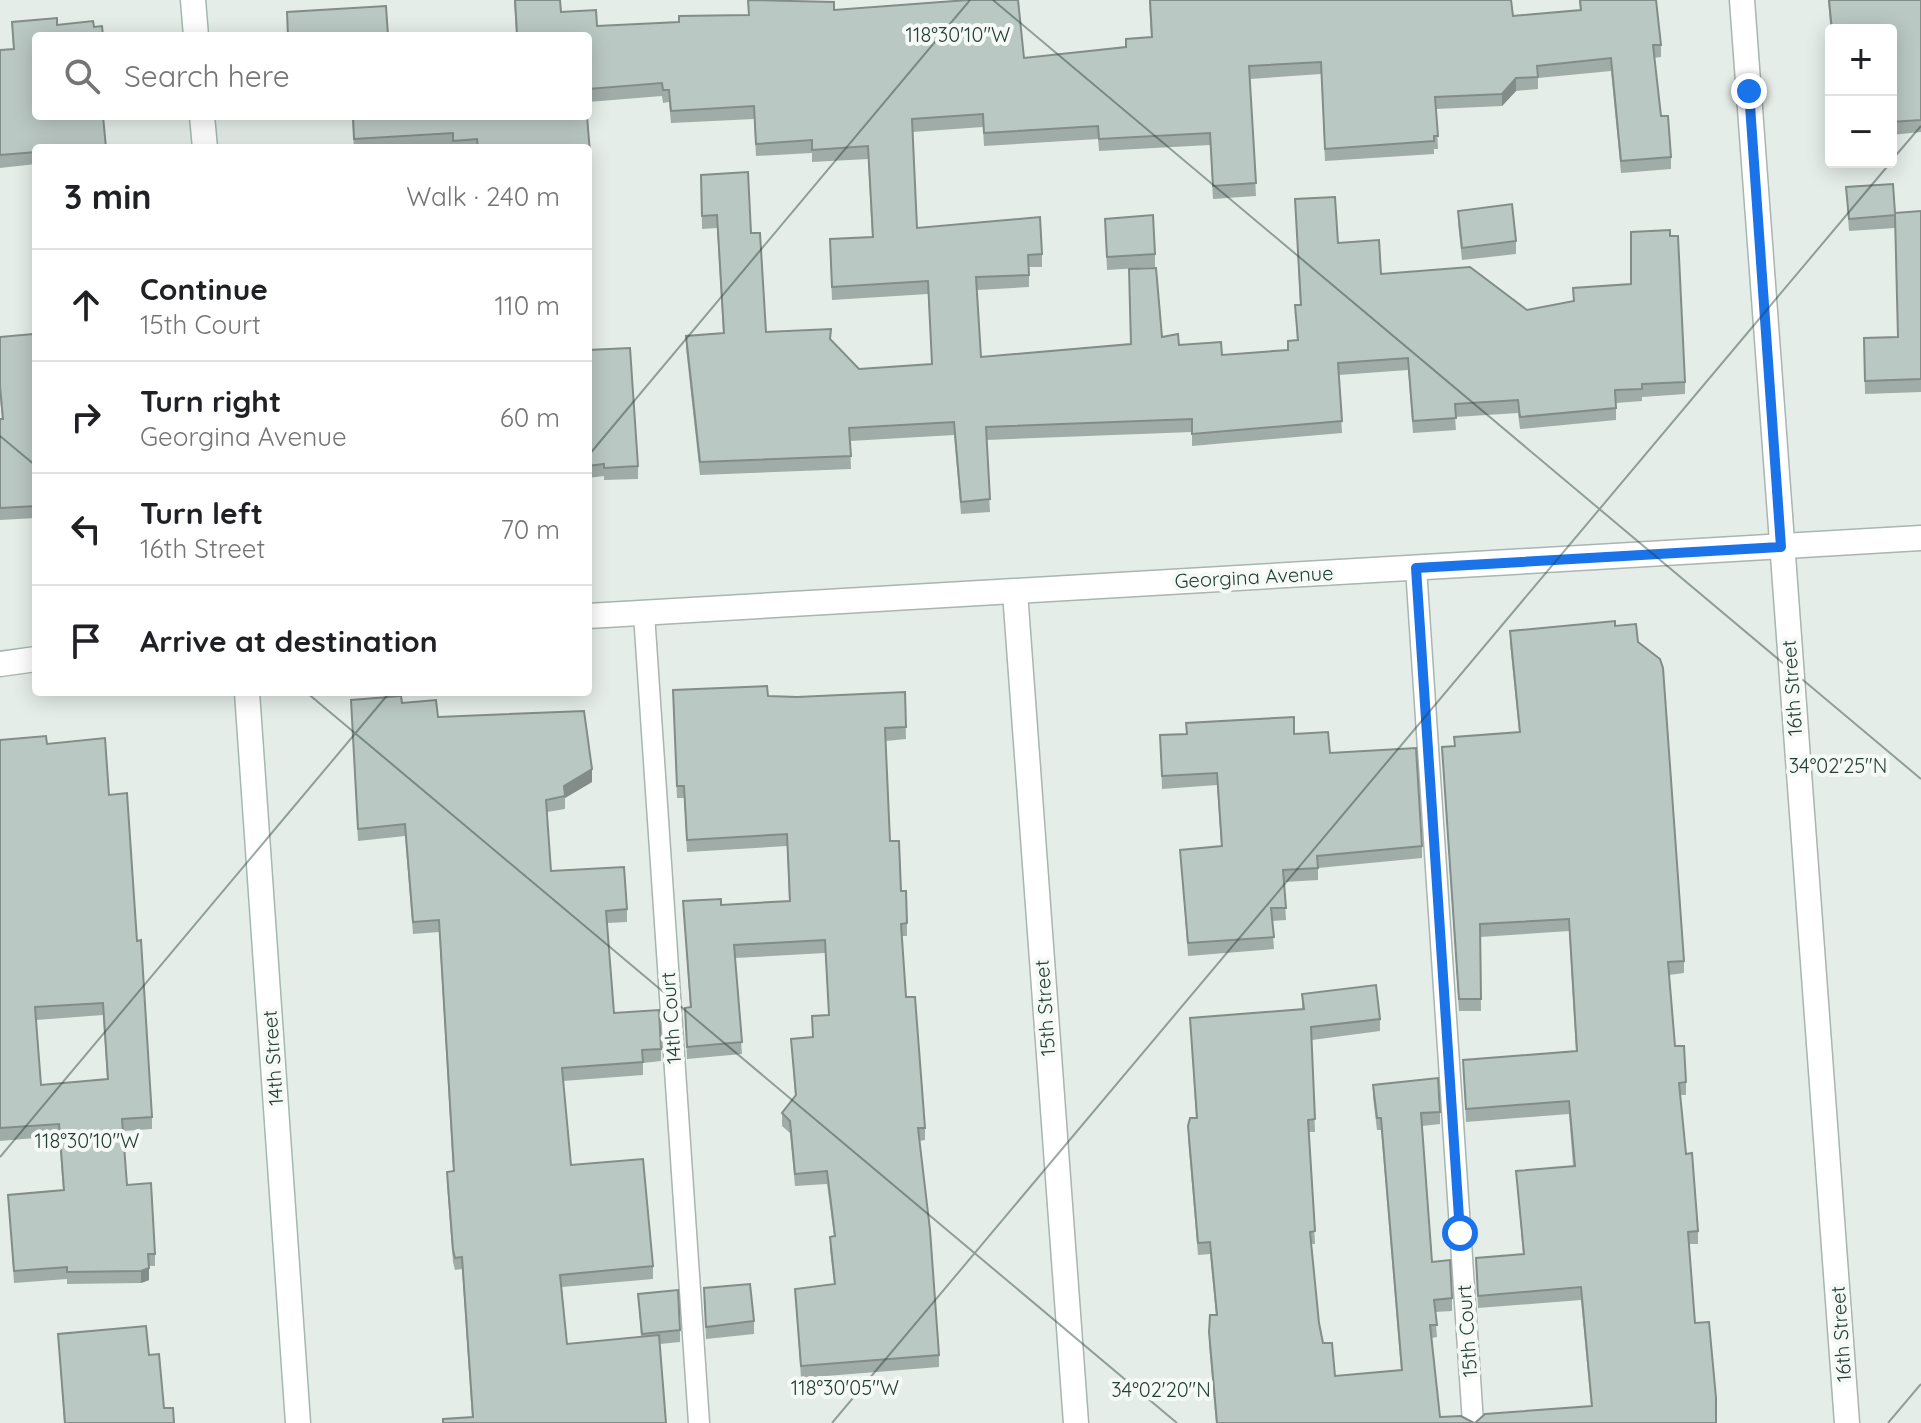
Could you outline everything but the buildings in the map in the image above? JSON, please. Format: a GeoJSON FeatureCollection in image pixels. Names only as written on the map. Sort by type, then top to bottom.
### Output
{"type":"FeatureCollection","features":[{"type":"Feature","properties":{"kind":"street"},"geometry":{"type":"LineString","coordinates":[[193,0],[196,32]]}},
{"type":"Feature","properties":{"kind":"street","name":"16th Street"},"geometry":{"type":"LineString","coordinates":[[1742,0],[1847,1423]]}},
{"type":"Feature","properties":{"kind":"street"},"geometry":{"type":"LineString","coordinates":[[202,120],[205,144]]}},
{"type":"Feature","properties":{"kind":"street","name":"Georgina Avenue"},"geometry":{"type":"LineString","coordinates":[[592,616],[1921,538]]}},
{"type":"Feature","properties":{"kind":"street","name":"15th Street"},"geometry":{"type":"LineString","coordinates":[[1015,592],[1076,1423]]}},
{"type":"Feature","properties":{"kind":"street"},"geometry":{"type":"LineString","coordinates":[[0,664],[32,660]]}},
{"type":"Feature","properties":{"kind":"street","name":"14th Street"},"geometry":{"type":"LineString","coordinates":[[247,696],[298,1423]]}},
{"type":"Feature","properties":{"kind":"lane","name":"15th Court"},"geometry":{"type":"LineString","coordinates":[[1416,568],[1473,1423]]}},
{"type":"Feature","properties":{"kind":"lane","name":"14th Court"},"geometry":{"type":"LineString","coordinates":[[644,614],[699,1423]]}},
{"type":"Feature","properties":{"kind":"route"},"geometry":{"type":"LineString","coordinates":[[1460,1233],[1416,568],[1781,547],[1749,91]]}}]}
